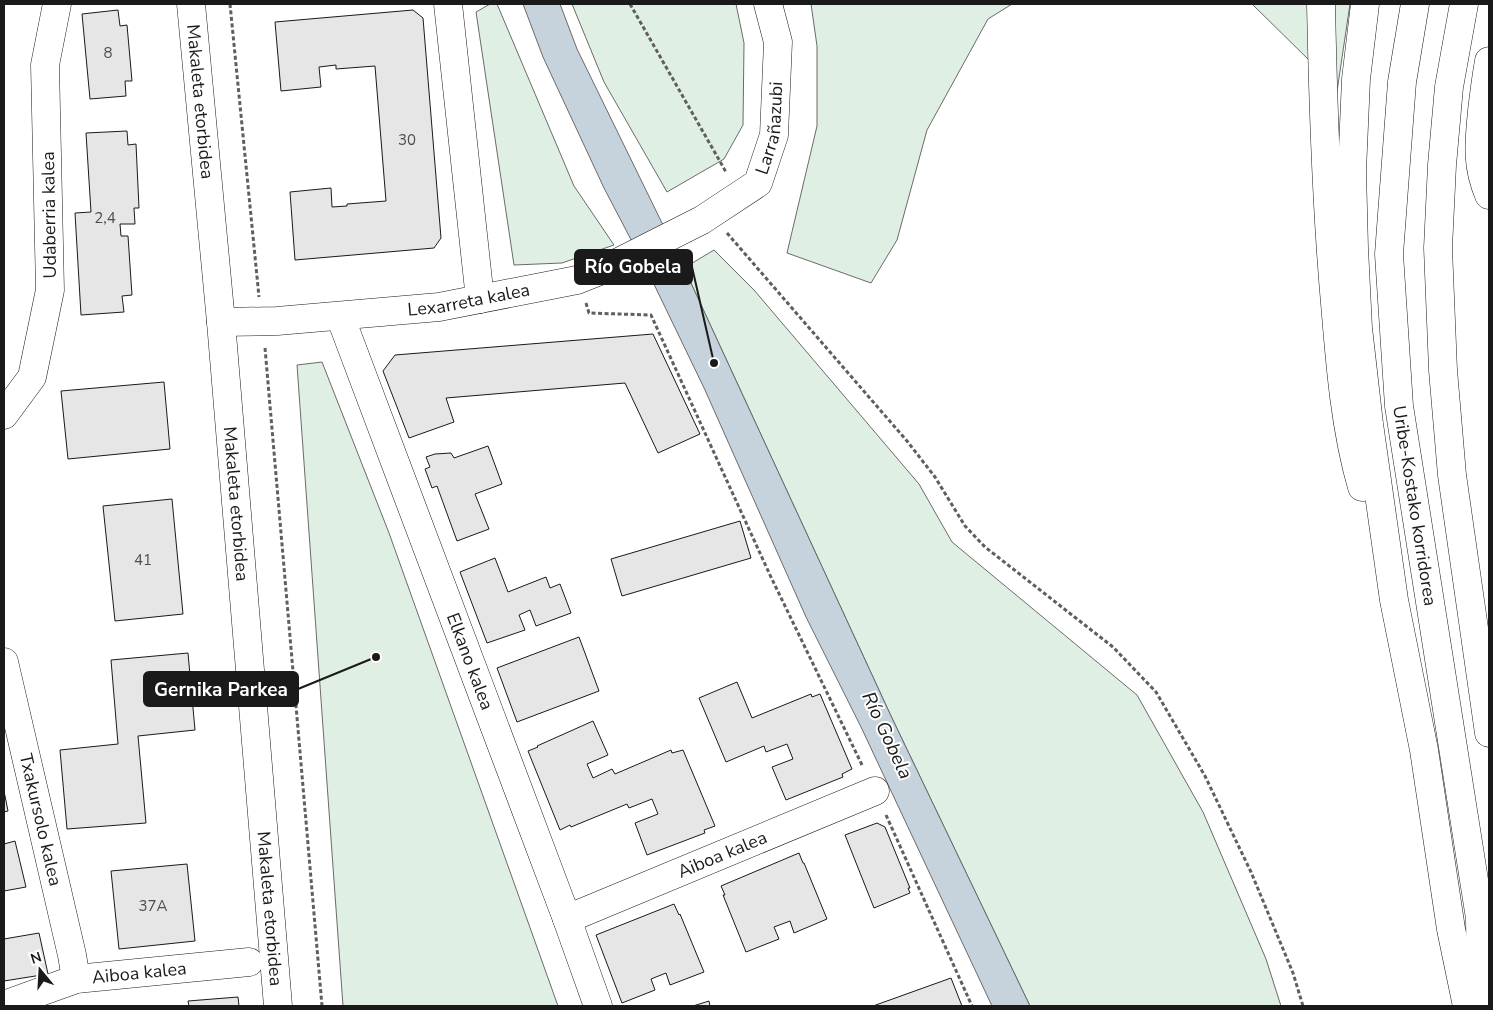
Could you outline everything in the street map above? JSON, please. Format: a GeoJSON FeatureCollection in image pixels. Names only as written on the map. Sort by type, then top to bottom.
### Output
{"type":"FeatureCollection","features":[{"type":"Feature","properties":{"kind":"main road","name":"Udaberria kalea"},"geometry":{"type":"LineString","coordinates":[[4,415],[32,378],[50,290],[45,65],[57,4]]}},
{"type":"Feature","properties":{"kind":"main road","name":"Makaleta etorbidea"},"geometry":{"type":"LineString","coordinates":[[190,4],[221,322],[278,1006]]}},
{"type":"Feature","properties":{"kind":"main road"},"geometry":{"type":"LineString","coordinates":[[448,4],[480,299]]}},
{"type":"Feature","properties":{"kind":"main road","name":"Larrañazubi"},"geometry":{"type":"LineString","coordinates":[[712,224],[758,183],[774,135],[778,42],[768,4]]}},
{"type":"Feature","properties":{"kind":"main road"},"geometry":{"type":"LineString","coordinates":[[1322,4],[1322,81],[1338,342],[1357,472],[1394,600]]}},
{"type":"Feature","properties":{"kind":"main road"},"geometry":{"type":"LineString","coordinates":[[1365,4],[1356,80],[1352,171],[1358,328],[1369,424],[1394,600],[1424,750],[1451,929],[1467,1006]]}},
{"type":"Feature","properties":{"kind":"main road","name":"Uribe-Kostako korridorea"},"geometry":{"type":"LineString","coordinates":[[1415,4],[1402,82],[1389,254],[1392,302],[1399,406],[1480,918],[1482,1006]]}},
{"type":"Feature","properties":{"kind":"main road"},"geometry":{"type":"LineString","coordinates":[[1464,4],[1449,87],[1442,165],[1438,248],[1443,370],[1452,475],[1489,733]]}},
{"type":"Feature","properties":{"kind":"main road"},"geometry":{"type":"LineString","coordinates":[[1489,61],[1479,146],[1481,172],[1489,196]]}},
{"type":"Feature","properties":{"kind":"main road","name":"Lexarreta kalea"},"geometry":{"type":"LineString","coordinates":[[221,322],[277,321],[439,307],[577,280],[712,224]]}},
{"type":"Feature","properties":{"kind":"main road","name":"Elkano kalea"},"geometry":{"type":"LineString","coordinates":[[340,316],[598,1006]]}},
{"type":"Feature","properties":{"kind":"main road","name":"Txakursolo kalea"},"geometry":{"type":"LineString","coordinates":[[4,662],[76,979]]}},
{"type":"Feature","properties":{"kind":"main road","name":"Aiboa kalea"},"geometry":{"type":"LineString","coordinates":[[567,919],[875,791]]}},
{"type":"Feature","properties":{"kind":"main road","name":"Aiboa kalea"},"geometry":{"type":"LineString","coordinates":[[5,1005],[76,979],[249,962]]}},
{"type":"Feature","properties":{"kind":"path"},"geometry":{"type":"LineString","coordinates":[[230,4],[260,303]]}},
{"type":"Feature","properties":{"kind":"path"},"geometry":{"type":"LineString","coordinates":[[630,4],[728,177]]}},
{"type":"Feature","properties":{"kind":"path"},"geometry":{"type":"LineString","coordinates":[[712,224],[907,441],[935,477],[965,526],[986,547],[1113,647],[1156,692],[1205,776],[1251,872],[1293,973],[1303,1006]]}},
{"type":"Feature","properties":{"kind":"path"},"geometry":{"type":"LineString","coordinates":[[577,280],[590,313],[651,315],[770,575],[875,791],[972,1006]]}},
{"type":"Feature","properties":{"kind":"path"},"geometry":{"type":"LineString","coordinates":[[264,346],[322,1006]]}},
{"type":"Feature","properties":{"kind":"green space"},"geometry":{"type":"Polygon","coordinates":[[[490,4],[497,4],[574,186],[614,245],[562,263],[514,265],[476,12],[490,4]]]}},
{"type":"Feature","properties":{"kind":"green space"},"geometry":{"type":"Polygon","coordinates":[[[572,4],[736,4],[744,43],[743,125],[724,159],[667,192],[604,82],[572,4]]]}},
{"type":"Feature","properties":{"kind":"green space"},"geometry":{"type":"Polygon","coordinates":[[[811,4],[1012,4],[988,19],[927,130],[897,240],[871,283],[787,253],[817,126],[817,46],[811,4]]]}},
{"type":"Feature","properties":{"kind":"green space"},"geometry":{"type":"Polygon","coordinates":[[[1252,4],[1310,4],[1311,62],[1252,4]]]}},
{"type":"Feature","properties":{"kind":"green space"},"geometry":{"type":"Polygon","coordinates":[[[1333,4],[1350,4],[1336,98],[1333,4]]]}},
{"type":"Feature","properties":{"kind":"green space"},"geometry":{"type":"Polygon","coordinates":[[[714,250],[754,290],[919,484],[952,542],[1137,695],[1203,812],[1266,959],[1281,1006],[1030,1006],[891,716],[684,268],[714,250]]]}},
{"type":"Feature","properties":{"kind":"green space"},"geometry":{"type":"Polygon","coordinates":[[[322,362],[389,533],[558,1006],[343,1006],[297,365],[322,362]]]}},
{"type":"Feature","properties":{"kind":"water"},"geometry":{"type":"Polygon","coordinates":[[[523,4],[560,4],[577,49],[684,268],[891,716],[1030,1006],[992,1006],[861,727],[806,617],[705,390],[650,276],[604,188],[543,57],[523,4]]]}},
{"type":"Feature","properties":{"kind":"building"},"geometry":{"type":"Polygon","coordinates":[[[118,10],[120,26],[127,25],[132,81],[125,81],[126,96],[90,99],[82,14],[118,10]]]}},
{"type":"Feature","properties":{"kind":"building"},"geometry":{"type":"Polygon","coordinates":[[[413,10],[423,18],[441,238],[434,248],[295,260],[290,192],[331,188],[332,207],[386,201],[375,66],[336,69],[336,65],[319,67],[321,87],[281,91],[275,22],[413,10]]]}},
{"type":"Feature","properties":{"kind":"building"},"geometry":{"type":"Polygon","coordinates":[[[127,131],[128,145],[136,144],[139,208],[134,208],[135,224],[120,224],[121,236],[128,236],[132,295],[122,296],[124,312],[81,315],[75,213],[91,212],[86,133],[127,131]]]}},
{"type":"Feature","properties":{"kind":"building"},"geometry":{"type":"Polygon","coordinates":[[[653,334],[700,434],[658,453],[625,383],[446,398],[454,422],[409,438],[383,371],[395,355],[653,334]]]}},
{"type":"Feature","properties":{"kind":"building"},"geometry":{"type":"Polygon","coordinates":[[[164,382],[170,449],[68,459],[61,391],[164,382]]]}},
{"type":"Feature","properties":{"kind":"building"},"geometry":{"type":"Polygon","coordinates":[[[488,446],[502,484],[475,494],[489,529],[457,541],[437,486],[432,488],[425,469],[430,467],[426,457],[435,454],[451,453],[454,458],[488,446]]]}},
{"type":"Feature","properties":{"kind":"building"},"geometry":{"type":"Polygon","coordinates":[[[172,499],[183,614],[115,621],[103,506],[172,499]]]}},
{"type":"Feature","properties":{"kind":"building"},"geometry":{"type":"Polygon","coordinates":[[[740,521],[751,558],[622,596],[611,559],[740,521]]]}},
{"type":"Feature","properties":{"kind":"building"},"geometry":{"type":"Polygon","coordinates":[[[495,558],[508,592],[546,577],[550,588],[560,584],[571,613],[536,626],[530,610],[519,615],[525,630],[487,643],[460,572],[495,558]]]}},
{"type":"Feature","properties":{"kind":"building"},"geometry":{"type":"Polygon","coordinates":[[[579,637],[599,691],[517,722],[497,668],[579,637]]]}},
{"type":"Feature","properties":{"kind":"building"},"geometry":{"type":"Polygon","coordinates":[[[188,653],[195,730],[138,736],[146,823],[67,829],[60,750],[118,744],[111,660],[188,653]]]}},
{"type":"Feature","properties":{"kind":"building"},"geometry":{"type":"Polygon","coordinates":[[[737,682],[752,718],[811,694],[812,697],[820,694],[852,769],[842,774],[843,777],[786,800],[772,767],[793,759],[787,744],[766,752],[764,746],[726,762],[699,698],[737,682]]]}},
{"type":"Feature","properties":{"kind":"building"},"geometry":{"type":"Polygon","coordinates":[[[593,721],[608,755],[587,764],[593,778],[612,769],[615,774],[671,750],[672,753],[683,750],[715,826],[704,830],[705,833],[647,855],[635,823],[658,814],[652,799],[629,808],[627,804],[560,830],[528,751],[593,721]]]}},
{"type":"Feature","properties":{"kind":"building"},"geometry":{"type":"Polygon","coordinates":[[[4,791],[8,811],[4,812],[4,791]]]}},
{"type":"Feature","properties":{"kind":"building"},"geometry":{"type":"Polygon","coordinates":[[[877,823],[885,827],[910,888],[908,888],[910,893],[874,908],[845,835],[877,823]]]}},
{"type":"Feature","properties":{"kind":"building"},"geometry":{"type":"Polygon","coordinates":[[[15,841],[26,887],[4,891],[4,844],[15,841]]]}},
{"type":"Feature","properties":{"kind":"building"},"geometry":{"type":"Polygon","coordinates":[[[799,853],[827,919],[794,933],[790,921],[774,927],[779,939],[746,952],[721,886],[799,853]]]}},
{"type":"Feature","properties":{"kind":"building"},"geometry":{"type":"Polygon","coordinates":[[[187,864],[195,941],[119,949],[111,871],[187,864]]]}},
{"type":"Feature","properties":{"kind":"building"},"geometry":{"type":"Polygon","coordinates":[[[674,904],[704,972],[670,985],[666,973],[651,979],[655,990],[622,1003],[596,935],[674,904]]]}},
{"type":"Feature","properties":{"kind":"building"},"geometry":{"type":"Polygon","coordinates":[[[39,933],[48,974],[4,981],[4,939],[39,933]]]}},
{"type":"Feature","properties":{"kind":"building"},"geometry":{"type":"Polygon","coordinates":[[[951,978],[962,1006],[873,1006],[951,978]]]}},
{"type":"Feature","properties":{"kind":"building"},"geometry":{"type":"Polygon","coordinates":[[[238,997],[239,1006],[189,1006],[188,1001],[238,997]]]}},
{"type":"Feature","properties":{"kind":"building"},"geometry":{"type":"Polygon","coordinates":[[[709,1001],[710,1006],[693,1006],[709,1001]]]}},
{"type":"Feature","properties":{"kind":"place","name":"Río Gobela"},"geometry":{"type":"Point","coordinates":[714,363]}},
{"type":"Feature","properties":{"kind":"place","name":"Gernika Parkea"},"geometry":{"type":"Point","coordinates":[376,657]}}]}
